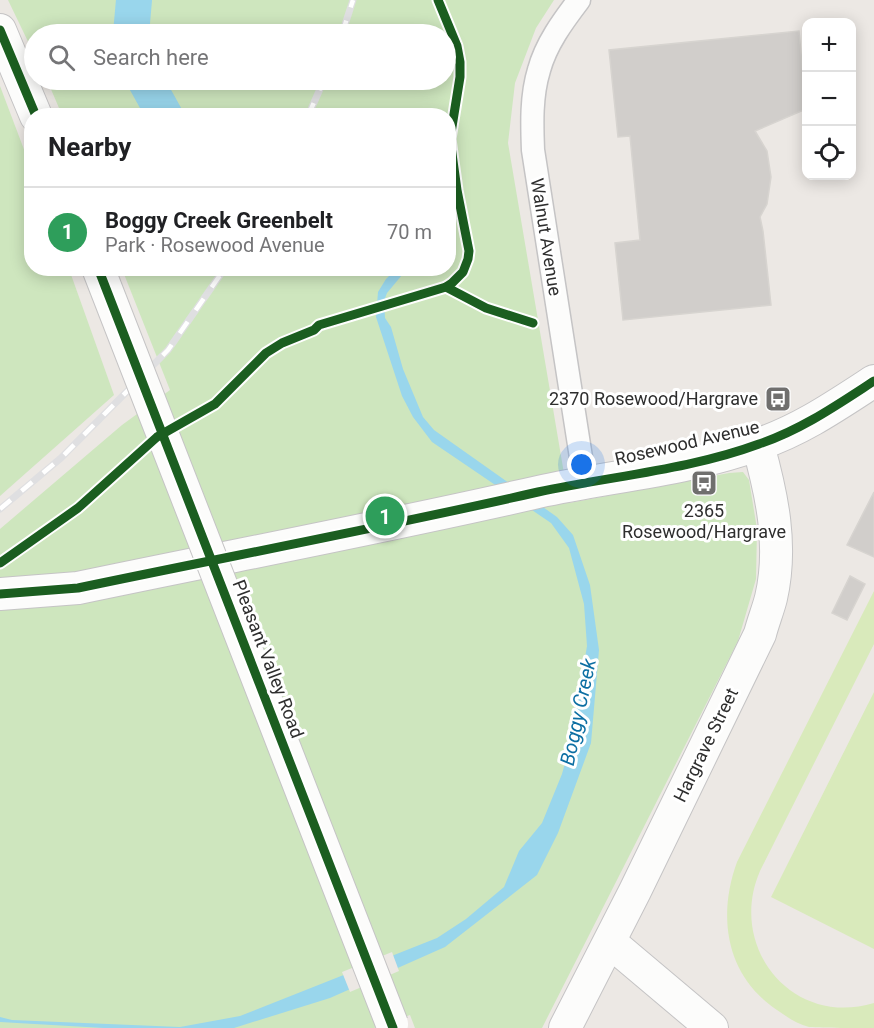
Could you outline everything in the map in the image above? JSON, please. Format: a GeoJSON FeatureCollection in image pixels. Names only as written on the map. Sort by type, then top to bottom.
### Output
{"type":"FeatureCollection","features":[{"type":"Feature","properties":{"kind":"street","name":"Walnut Avenue"},"geometry":{"type":"LineString","coordinates":[[574,485],[532,150],[532,113],[539,69],[557,29],[579,0]]}},
{"type":"Feature","properties":{"kind":"street"},"geometry":{"type":"LineString","coordinates":[[0,30],[24,87]]}},
{"type":"Feature","properties":{"kind":"street"},"geometry":{"type":"LineString","coordinates":[[25,90],[33,108]]}},
{"type":"Feature","properties":{"kind":"street","name":"Pleasant Valley Road"},"geometry":{"type":"LineString","coordinates":[[101,276],[393,1026]]}},
{"type":"Feature","properties":{"kind":"street","name":"Rosewood Avenue"},"geometry":{"type":"LineString","coordinates":[[0,594],[78,588],[704,459],[758,445],[808,423],[868,386]]}},
{"type":"Feature","properties":{"kind":"street","name":"Hargrave Street"},"geometry":{"type":"LineString","coordinates":[[566,1028],[760,634],[771,599],[775,574],[775,514],[758,445]]}},
{"type":"Feature","properties":{"kind":"street","name":"Rosewood Avenue"},"geometry":{"type":"LineString","coordinates":[[0,616],[78,588]]}},
{"type":"Feature","properties":{"kind":"street"},"geometry":{"type":"LineString","coordinates":[[610,942],[712,1028]]}},
{"type":"Feature","properties":{"kind":"green space"},"geometry":{"type":"Polygon","coordinates":[[[8,0],[554,0],[536,28],[515,83],[508,143],[569,503],[743,472],[749,480],[757,529],[756,579],[738,641],[542,1028],[415,1028],[410,1015],[374,1028],[0,1028],[0,529],[122,425],[170,390],[125,276],[456,276],[456,108],[59,108],[51,90],[456,90],[456,24],[24,24],[24,33],[8,0]]]}},
{"type":"Feature","properties":{"kind":"green space"},"geometry":{"type":"Polygon","coordinates":[[[0,86],[24,149],[24,276],[72,276],[114,395],[0,496],[0,86]]]}},
{"type":"Feature","properties":{"kind":"green space"},"geometry":{"type":"Polygon","coordinates":[[[874,591],[874,644],[760,871],[752,900],[752,927],[760,953],[774,975],[793,992],[817,1004],[844,1008],[874,1003],[874,1028],[809,1027],[777,1010],[746,980],[730,944],[727,924],[731,883],[737,862],[874,591]]]}},
{"type":"Feature","properties":{"kind":"green space"},"geometry":{"type":"Polygon","coordinates":[[[874,692],[874,949],[771,897],[874,692]]]}},
{"type":"Feature","properties":{"kind":"water"},"geometry":{"type":"Polygon","coordinates":[[[389,276],[401,276],[387,293],[384,301],[385,318],[391,327],[403,369],[423,417],[434,430],[557,517],[573,535],[590,585],[599,650],[591,743],[558,833],[537,875],[445,947],[330,998],[234,1028],[104,1028],[0,1022],[0,1017],[12,1020],[180,1027],[240,1016],[437,938],[466,919],[504,887],[519,851],[542,823],[562,774],[571,741],[587,646],[584,604],[569,548],[551,523],[432,442],[413,417],[402,396],[376,317],[378,292],[389,276]]]}},
{"type":"Feature","properties":{"kind":"pier"},"geometry":{"type":"Polygon","coordinates":[[[392,952],[399,971],[350,992],[342,972],[392,952]]]}},
{"type":"Feature","properties":{"kind":"building"},"geometry":{"type":"Polygon","coordinates":[[[799,31],[802,111],[755,131],[767,151],[771,177],[767,204],[760,217],[771,305],[623,320],[615,243],[640,240],[630,136],[618,137],[609,50],[799,31]]]}},
{"type":"Feature","properties":{"kind":"building"},"geometry":{"type":"Polygon","coordinates":[[[874,492],[874,557],[847,545],[874,492]]]}},
{"type":"Feature","properties":{"kind":"building"},"geometry":{"type":"Polygon","coordinates":[[[850,576],[865,584],[847,620],[832,613],[850,576]]]}},
{"type":"Feature","properties":{"kind":"waterway","name":"Boggy Creek"},"geometry":{"type":"LineString","coordinates":[[132,24],[134,0]]}},
{"type":"Feature","properties":{"kind":"waterway","name":"Boggy Creek"},"geometry":{"type":"LineString","coordinates":[[151,90],[161,108]]}},
{"type":"Feature","properties":{"kind":"railway"},"geometry":{"type":"LineString","coordinates":[[345,24],[353,0]]}},
{"type":"Feature","properties":{"kind":"railway"},"geometry":{"type":"LineString","coordinates":[[312,108],[320,90]]}},
{"type":"Feature","properties":{"kind":"railway"},"geometry":{"type":"LineString","coordinates":[[0,509],[61,458],[168,350],[219,276]]}},
{"type":"Feature","properties":{"kind":"cycle path"},"geometry":{"type":"LineString","coordinates":[[438,0],[448,24]]}},
{"type":"Feature","properties":{"kind":"cycle path"},"geometry":{"type":"LineString","coordinates":[[0,30],[24,87]]}},
{"type":"Feature","properties":{"kind":"cycle path"},"geometry":{"type":"LineString","coordinates":[[455,108],[460,77],[456,44]]}},
{"type":"Feature","properties":{"kind":"cycle path"},"geometry":{"type":"LineString","coordinates":[[25,90],[33,108]]}},
{"type":"Feature","properties":{"kind":"cycle path"},"geometry":{"type":"LineString","coordinates":[[0,563],[78,508],[157,437],[215,404],[266,353],[282,343],[314,330],[319,325],[446,287],[452,283],[463,272],[469,251],[456,183]]}},
{"type":"Feature","properties":{"kind":"cycle path"},"geometry":{"type":"LineString","coordinates":[[101,276],[393,1028]]}},
{"type":"Feature","properties":{"kind":"cycle path"},"geometry":{"type":"LineString","coordinates":[[446,287],[486,308],[533,323]]}},
{"type":"Feature","properties":{"kind":"cycle path"},"geometry":{"type":"LineString","coordinates":[[0,594],[78,588],[566,486],[705,460],[732,453],[789,432],[874,381]]}},
{"type":"Feature","properties":{"kind":"place","name":"2370 Rosewood/Hargrave"},"geometry":{"type":"Point","coordinates":[778,399]}},
{"type":"Feature","properties":{"kind":"place","name":"2365 Rosewood/Hargrave"},"geometry":{"type":"Point","coordinates":[704,483]}},
{"type":"Feature","properties":{"kind":"place","name":"Boggy Creek Greenbelt"},"geometry":{"type":"Point","coordinates":[385,516]}}]}
